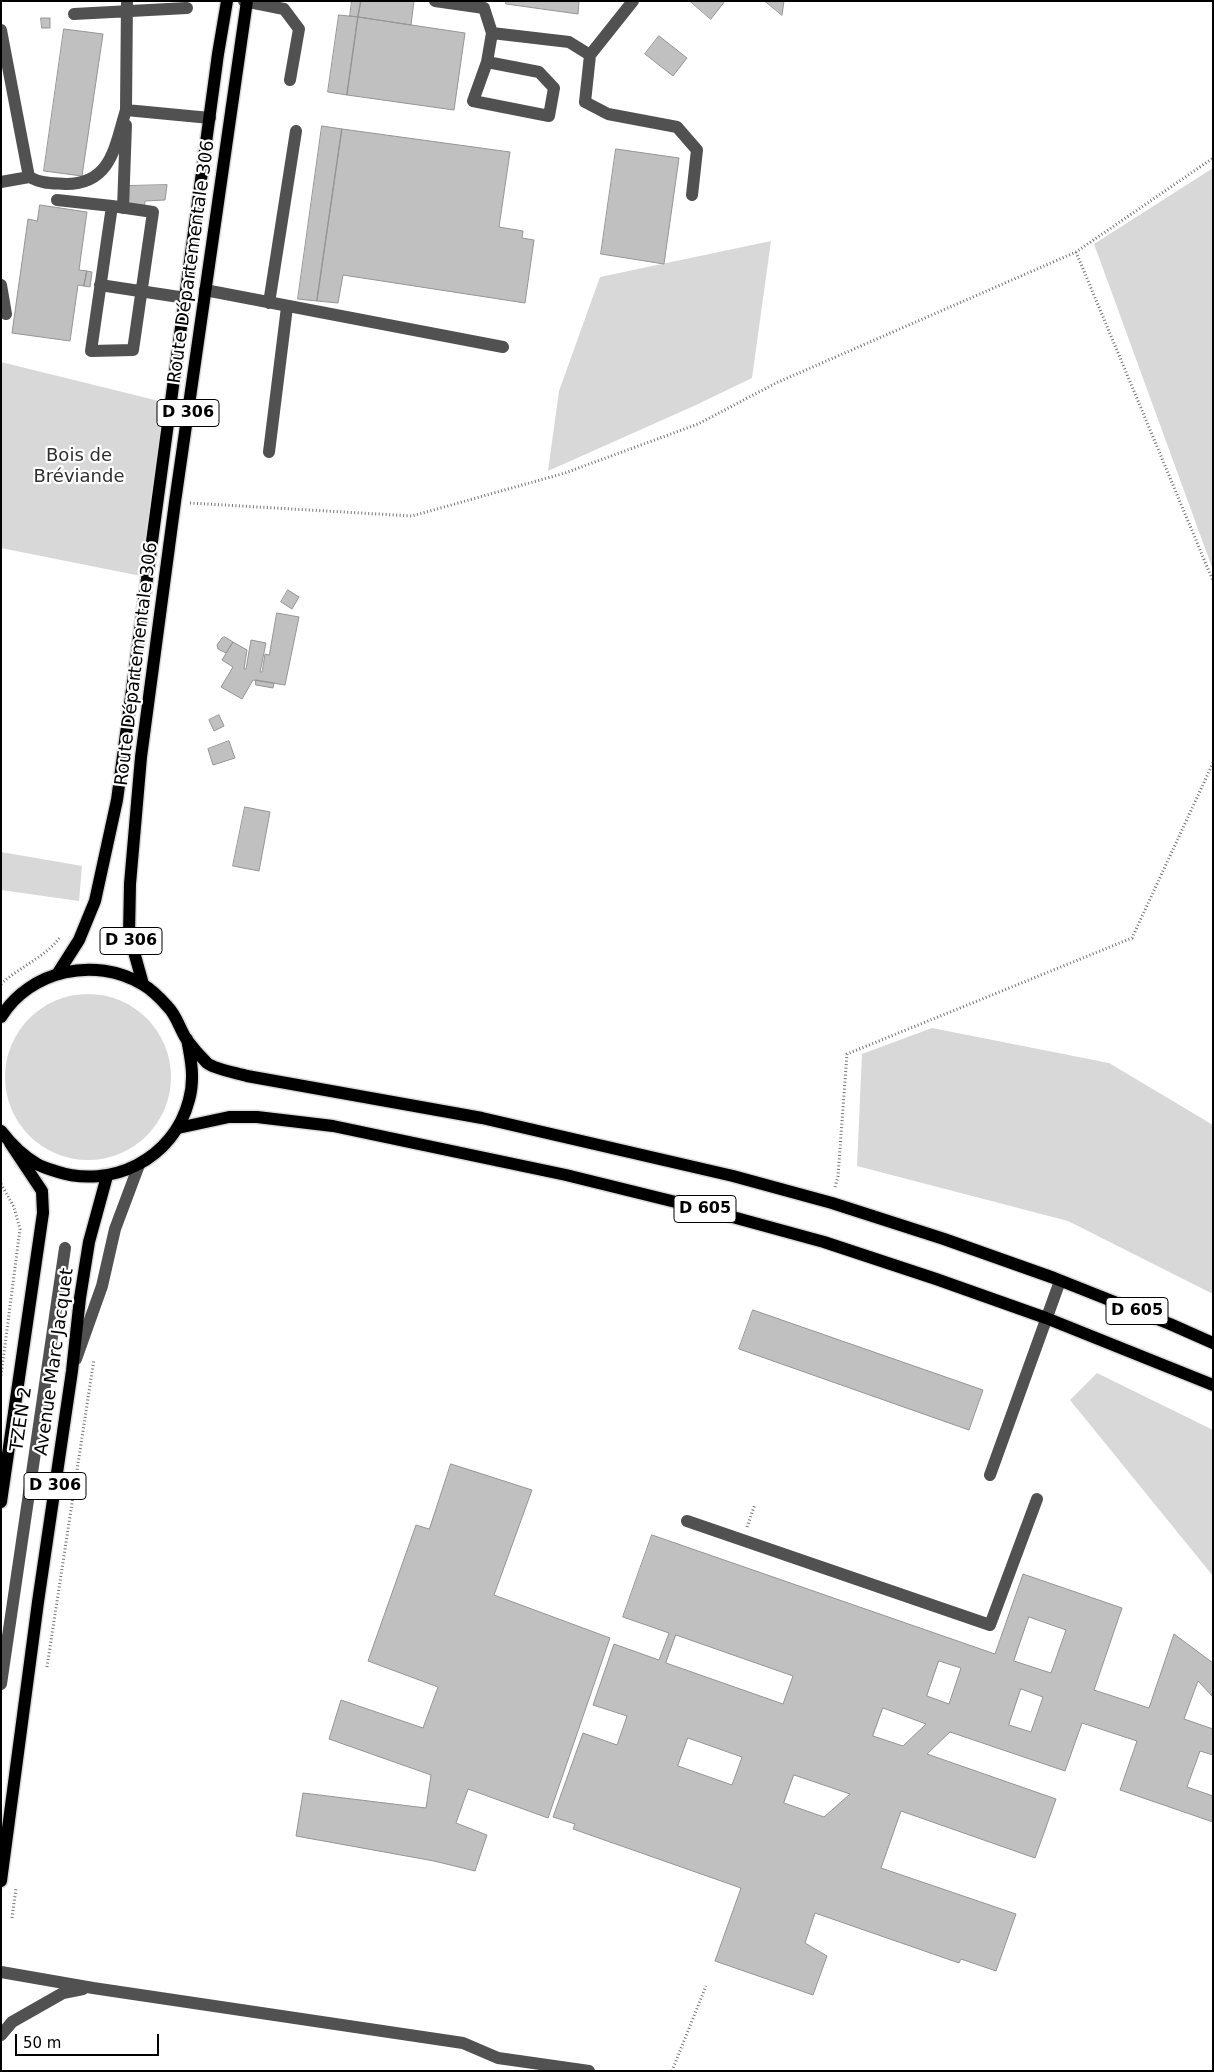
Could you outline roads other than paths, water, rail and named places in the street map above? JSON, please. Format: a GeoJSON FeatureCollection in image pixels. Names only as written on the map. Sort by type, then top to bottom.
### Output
{"type":"FeatureCollection","features":[{"type":"Feature","properties":{"kind":"main road","name":"D 306"},"geometry":{"type":"LineString","coordinates":[[210,118],[227,1]]}},
{"type":"Feature","properties":{"kind":"main road","name":"Route Départementale 306"},"geometry":{"type":"LineString","coordinates":[[143,984],[129,934],[129,896],[141,757],[246,2]]}},
{"type":"Feature","properties":{"kind":"main road","name":"Route Départementale 306"},"geometry":{"type":"LineString","coordinates":[[58,973],[79,940],[95,901],[117,800],[210,118]]}},
{"type":"Feature","properties":{"kind":"main road"},"geometry":{"type":"LineString","coordinates":[[1,1017],[8,1006],[31,986],[58,973],[87,969],[116,972],[143,984],[170,1008],[187,1039],[193,1069],[189,1100],[178,1128],[161,1149],[139,1165],[107,1176],[72,1176],[38,1165],[10,1143],[1,1131]]}},
{"type":"Feature","properties":{"kind":"main road","name":"D 605"},"geometry":{"type":"LineString","coordinates":[[187,1039],[209,1065],[247,1076],[482,1118],[733,1176],[832,1203],[944,1238],[1060,1281],[1213,1343]]}},
{"type":"Feature","properties":{"kind":"main road","name":"D 605"},"geometry":{"type":"LineString","coordinates":[[178,1128],[229,1117],[257,1117],[333,1126],[566,1175],[696,1207],[824,1242],[936,1279],[1046,1318],[1213,1386]]}},
{"type":"Feature","properties":{"kind":"main road","name":"Avenue Marc Jacquet"},"geometry":{"type":"LineString","coordinates":[[1,1502],[43,1213],[42,1191],[10,1143]]}},
{"type":"Feature","properties":{"kind":"main road","name":"Avenue Marc Jacquet"},"geometry":{"type":"LineString","coordinates":[[1,1881],[89,1242],[107,1176]]}},
{"type":"Feature","properties":{"kind":"street"},"geometry":{"type":"LineString","coordinates":[[435,1],[484,8],[492,33],[488,62],[473,101],[550,116],[554,88],[539,72],[488,62]]}},
{"type":"Feature","properties":{"kind":"street"},"geometry":{"type":"LineString","coordinates":[[634,1],[590,55],[585,102],[608,114],[677,127],[697,150],[692,195]]}},
{"type":"Feature","properties":{"kind":"street"},"geometry":{"type":"LineString","coordinates":[[246,2],[286,5],[299,29],[290,80]]}},
{"type":"Feature","properties":{"kind":"street"},"geometry":{"type":"LineString","coordinates":[[56,200],[117,207],[153,212],[140,291],[133,350],[91,351],[100,285],[117,207],[126,110],[126,5]]}},
{"type":"Feature","properties":{"kind":"street"},"geometry":{"type":"LineString","coordinates":[[74,14],[126,5],[187,8]]}},
{"type":"Feature","properties":{"kind":"street"},"geometry":{"type":"LineString","coordinates":[[1,30],[29,177]]}},
{"type":"Feature","properties":{"kind":"street"},"geometry":{"type":"LineString","coordinates":[[492,33],[569,42],[590,55]]}},
{"type":"Feature","properties":{"kind":"street"},"geometry":{"type":"LineString","coordinates":[[126,110],[210,118]]}},
{"type":"Feature","properties":{"kind":"street"},"geometry":{"type":"LineString","coordinates":[[1,182],[29,177],[44,184],[78,184],[92,180],[107,165],[126,110]]}},
{"type":"Feature","properties":{"kind":"street"},"geometry":{"type":"LineString","coordinates":[[269,303],[296,131]]}},
{"type":"Feature","properties":{"kind":"street"},"geometry":{"type":"LineString","coordinates":[[1,285],[6,314]]}},
{"type":"Feature","properties":{"kind":"street"},"geometry":{"type":"LineString","coordinates":[[100,285],[186,298]]}},
{"type":"Feature","properties":{"kind":"street"},"geometry":{"type":"LineString","coordinates":[[206,290],[503,347]]}},
{"type":"Feature","properties":{"kind":"street"},"geometry":{"type":"LineString","coordinates":[[269,452],[287,306]]}},
{"type":"Feature","properties":{"kind":"street"},"geometry":{"type":"LineString","coordinates":[[72,1371],[102,1286],[116,1229],[139,1165]]}},
{"type":"Feature","properties":{"kind":"street","name":"TZEN 2"},"geometry":{"type":"LineString","coordinates":[[1,1684],[64,1248]]}},
{"type":"Feature","properties":{"kind":"street"},"geometry":{"type":"LineString","coordinates":[[990,1475],[1060,1281]]}},
{"type":"Feature","properties":{"kind":"street"},"geometry":{"type":"LineString","coordinates":[[687,1521],[990,1625],[1037,1499]]}},
{"type":"Feature","properties":{"kind":"street"},"geometry":{"type":"LineString","coordinates":[[1,1972],[93,1988],[463,2043],[498,2058],[589,2071]]}},
{"type":"Feature","properties":{"kind":"street"},"geometry":{"type":"LineString","coordinates":[[1,2035],[12,2022],[63,1993],[93,1988]]}},
{"type":"Feature","properties":{"kind":"park label","name":"Bois de Bréviande"},"geometry":{"type":"Point","coordinates":[79,466]}}]}
